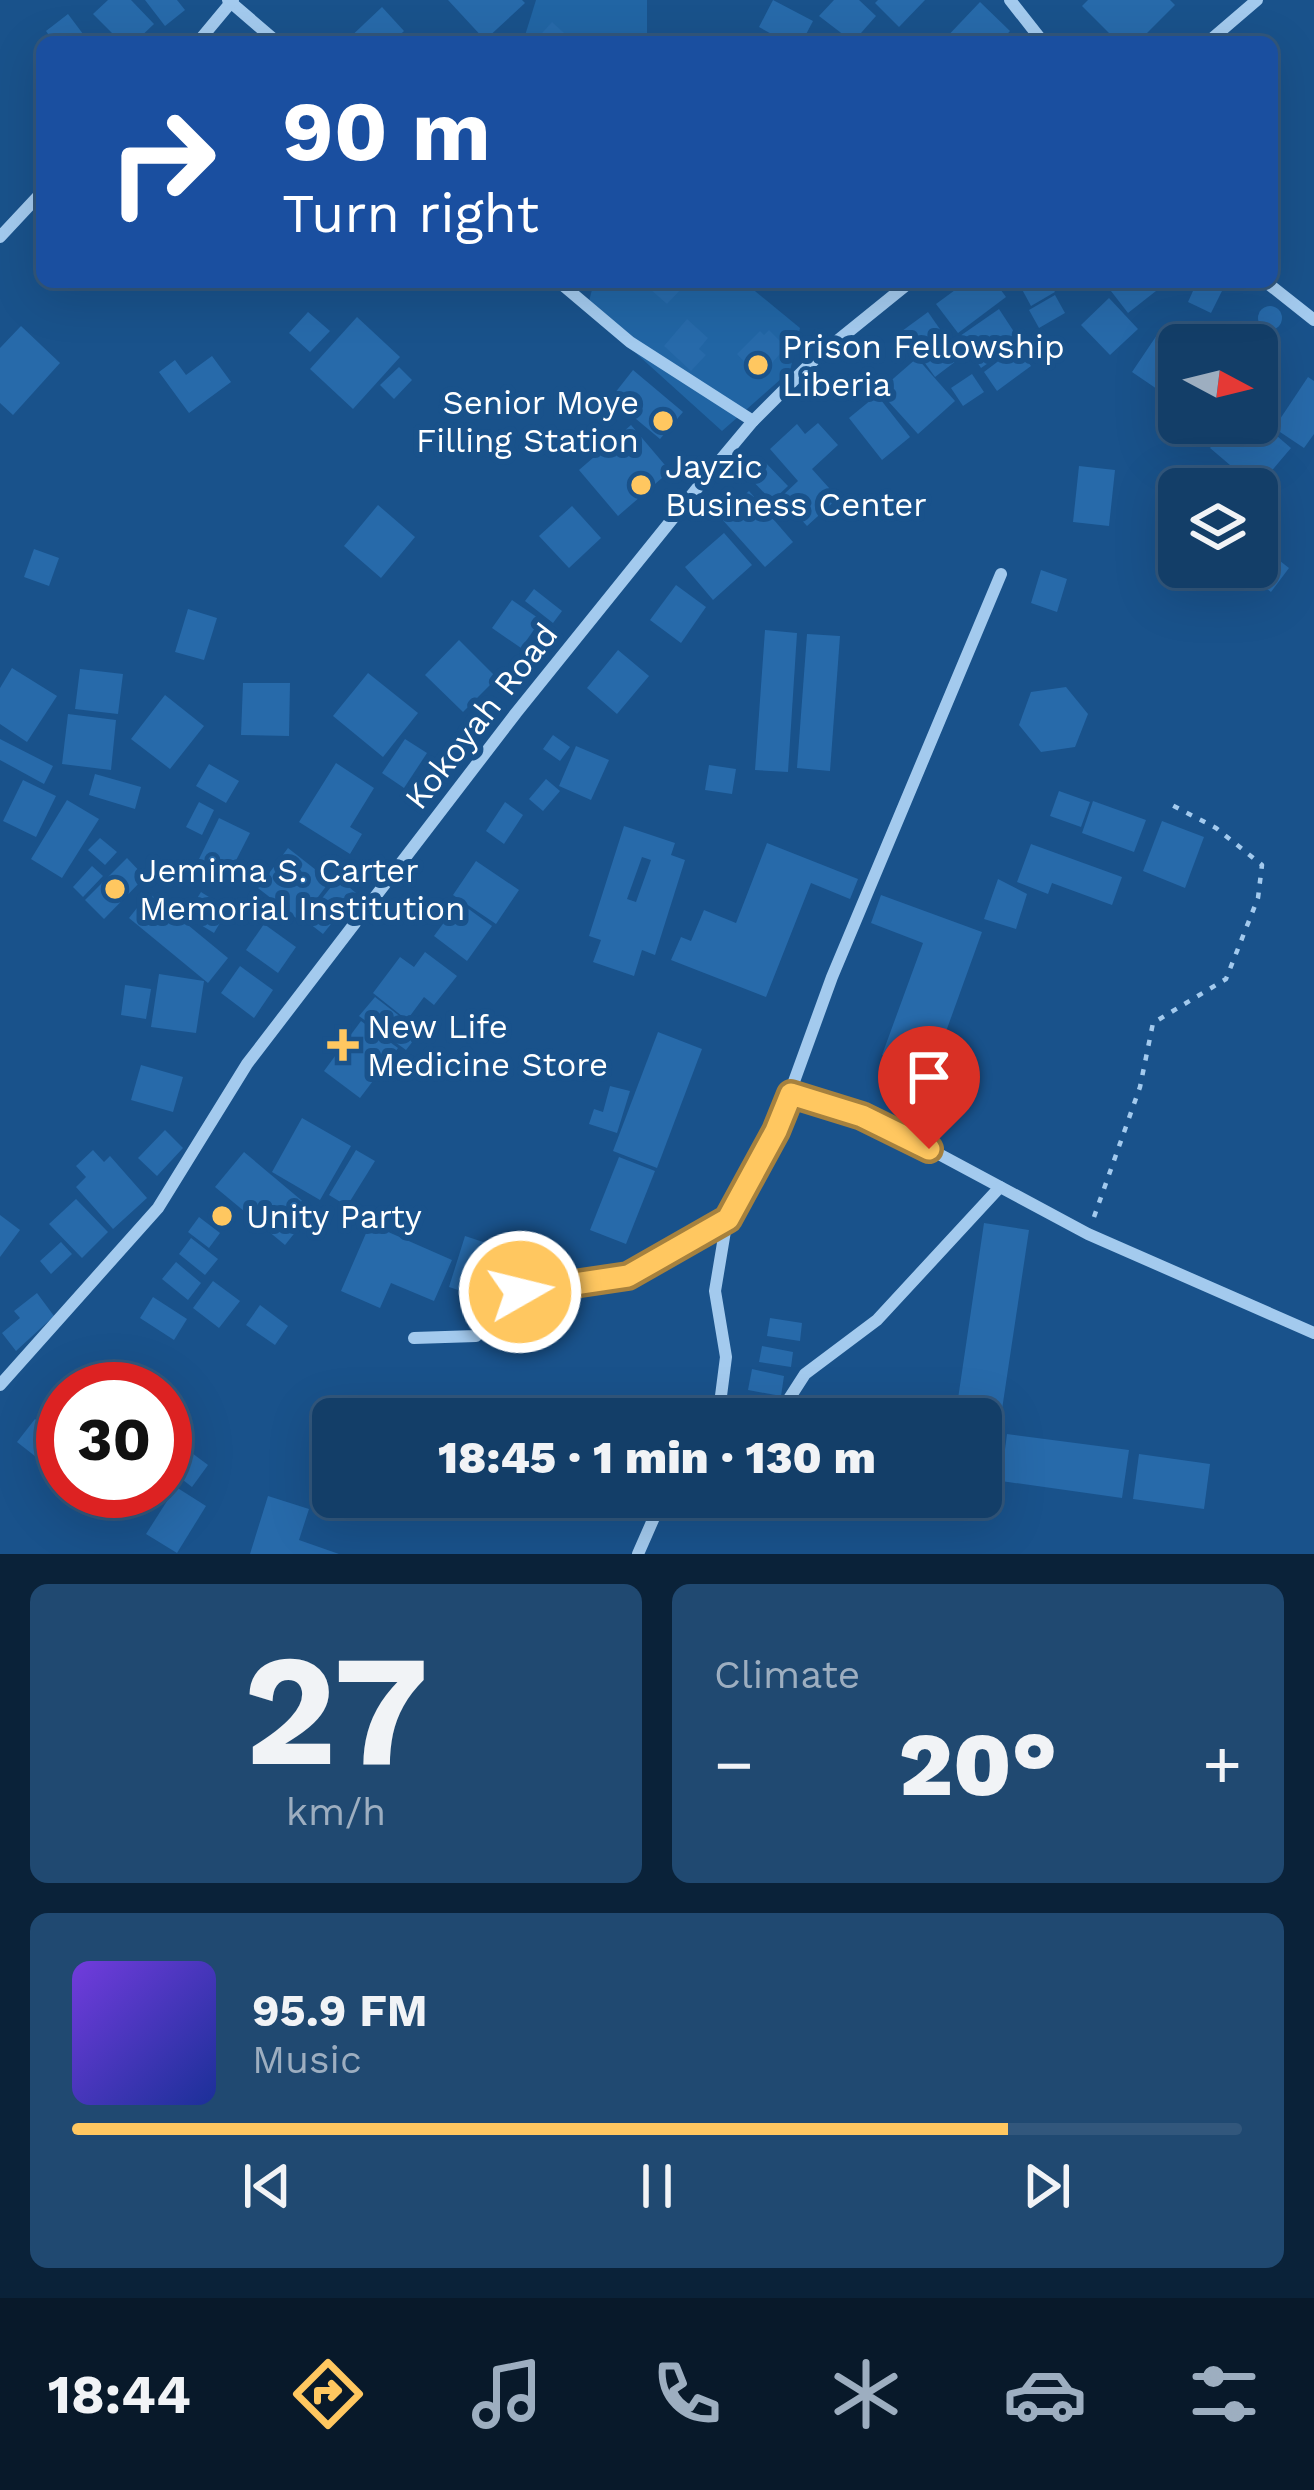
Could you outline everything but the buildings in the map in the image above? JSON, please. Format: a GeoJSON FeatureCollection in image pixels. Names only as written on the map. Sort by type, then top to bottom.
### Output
{"type":"FeatureCollection","features":[{"type":"Feature","properties":{"kind":"street"},"geometry":{"type":"LineString","coordinates":[[1010,0],[1037,36]]}},
{"type":"Feature","properties":{"kind":"street"},"geometry":{"type":"LineString","coordinates":[[1215,36],[1257,0]]}},
{"type":"Feature","properties":{"kind":"street"},"geometry":{"type":"LineString","coordinates":[[203,36],[230,1],[270,36]]}},
{"type":"Feature","properties":{"kind":"street"},"geometry":{"type":"LineString","coordinates":[[0,236],[36,198]]}},
{"type":"Feature","properties":{"kind":"street"},"geometry":{"type":"LineString","coordinates":[[566,288],[631,342],[753,421]]}},
{"type":"Feature","properties":{"kind":"street","name":"Kokoyah Road"},"geometry":{"type":"LineString","coordinates":[[0,1385],[158,1208],[247,1064],[515,713],[753,421],[816,358],[903,288]]}},
{"type":"Feature","properties":{"kind":"street"},"geometry":{"type":"LineString","coordinates":[[1274,288],[1314,320]]}},
{"type":"Feature","properties":{"kind":"street"},"geometry":{"type":"LineString","coordinates":[[721,1398],[726,1357],[715,1292],[728,1219],[776,1131],[832,977],[1001,574]]}},
{"type":"Feature","properties":{"kind":"street"},"geometry":{"type":"LineString","coordinates":[[791,1094],[894,1130],[1088,1234],[1314,1333]]}},
{"type":"Feature","properties":{"kind":"street"},"geometry":{"type":"LineString","coordinates":[[790,1398],[805,1375],[877,1320],[1000,1187]]}},
{"type":"Feature","properties":{"kind":"street"},"geometry":{"type":"LineString","coordinates":[[414,1338],[476,1336],[520,1292],[628,1276],[728,1219]]}},
{"type":"Feature","properties":{"kind":"street"},"geometry":{"type":"LineString","coordinates":[[638,1554],[654,1518]]}},
{"type":"Feature","properties":{"kind":"path"},"geometry":{"type":"LineString","coordinates":[[1088,1234],[1140,1087],[1153,1023],[1226,979],[1258,898],[1262,865],[1216,828],[1168,803]]}},
{"type":"Feature","properties":{"kind":"shaded area"},"geometry":{"type":"Polygon","coordinates":[[[536,0],[647,0],[647,36],[525,36],[536,0]]]}},
{"type":"Feature","properties":{"kind":"shaded area"},"geometry":{"type":"Polygon","coordinates":[[[592,288],[751,288],[800,328],[790,371],[722,431],[587,309],[592,288]]]}},
{"type":"Feature","properties":{"kind":"place","name":"Prison Fellowship Liberia"},"geometry":{"type":"Point","coordinates":[758,365]}},
{"type":"Feature","properties":{"kind":"place","name":"Senior Moye Filling Station"},"geometry":{"type":"Point","coordinates":[663,421]}},
{"type":"Feature","properties":{"kind":"place","name":"Jayzic Business Center"},"geometry":{"type":"Point","coordinates":[641,485]}},
{"type":"Feature","properties":{"kind":"place","name":"Jemima S. Carter Memorial Institution"},"geometry":{"type":"Point","coordinates":[115,889]}},
{"type":"Feature","properties":{"kind":"place","name":"New Life Medicine Store"},"geometry":{"type":"Point","coordinates":[343,1045]}},
{"type":"Feature","properties":{"kind":"place","name":"Unity Party"},"geometry":{"type":"Point","coordinates":[222,1216]}},
{"type":"Feature","properties":{"kind":"route"},"geometry":{"type":"LineString","coordinates":[[520,1292],[628,1276],[728,1219],[791,1094],[862,1116],[929,1149]]}}]}
